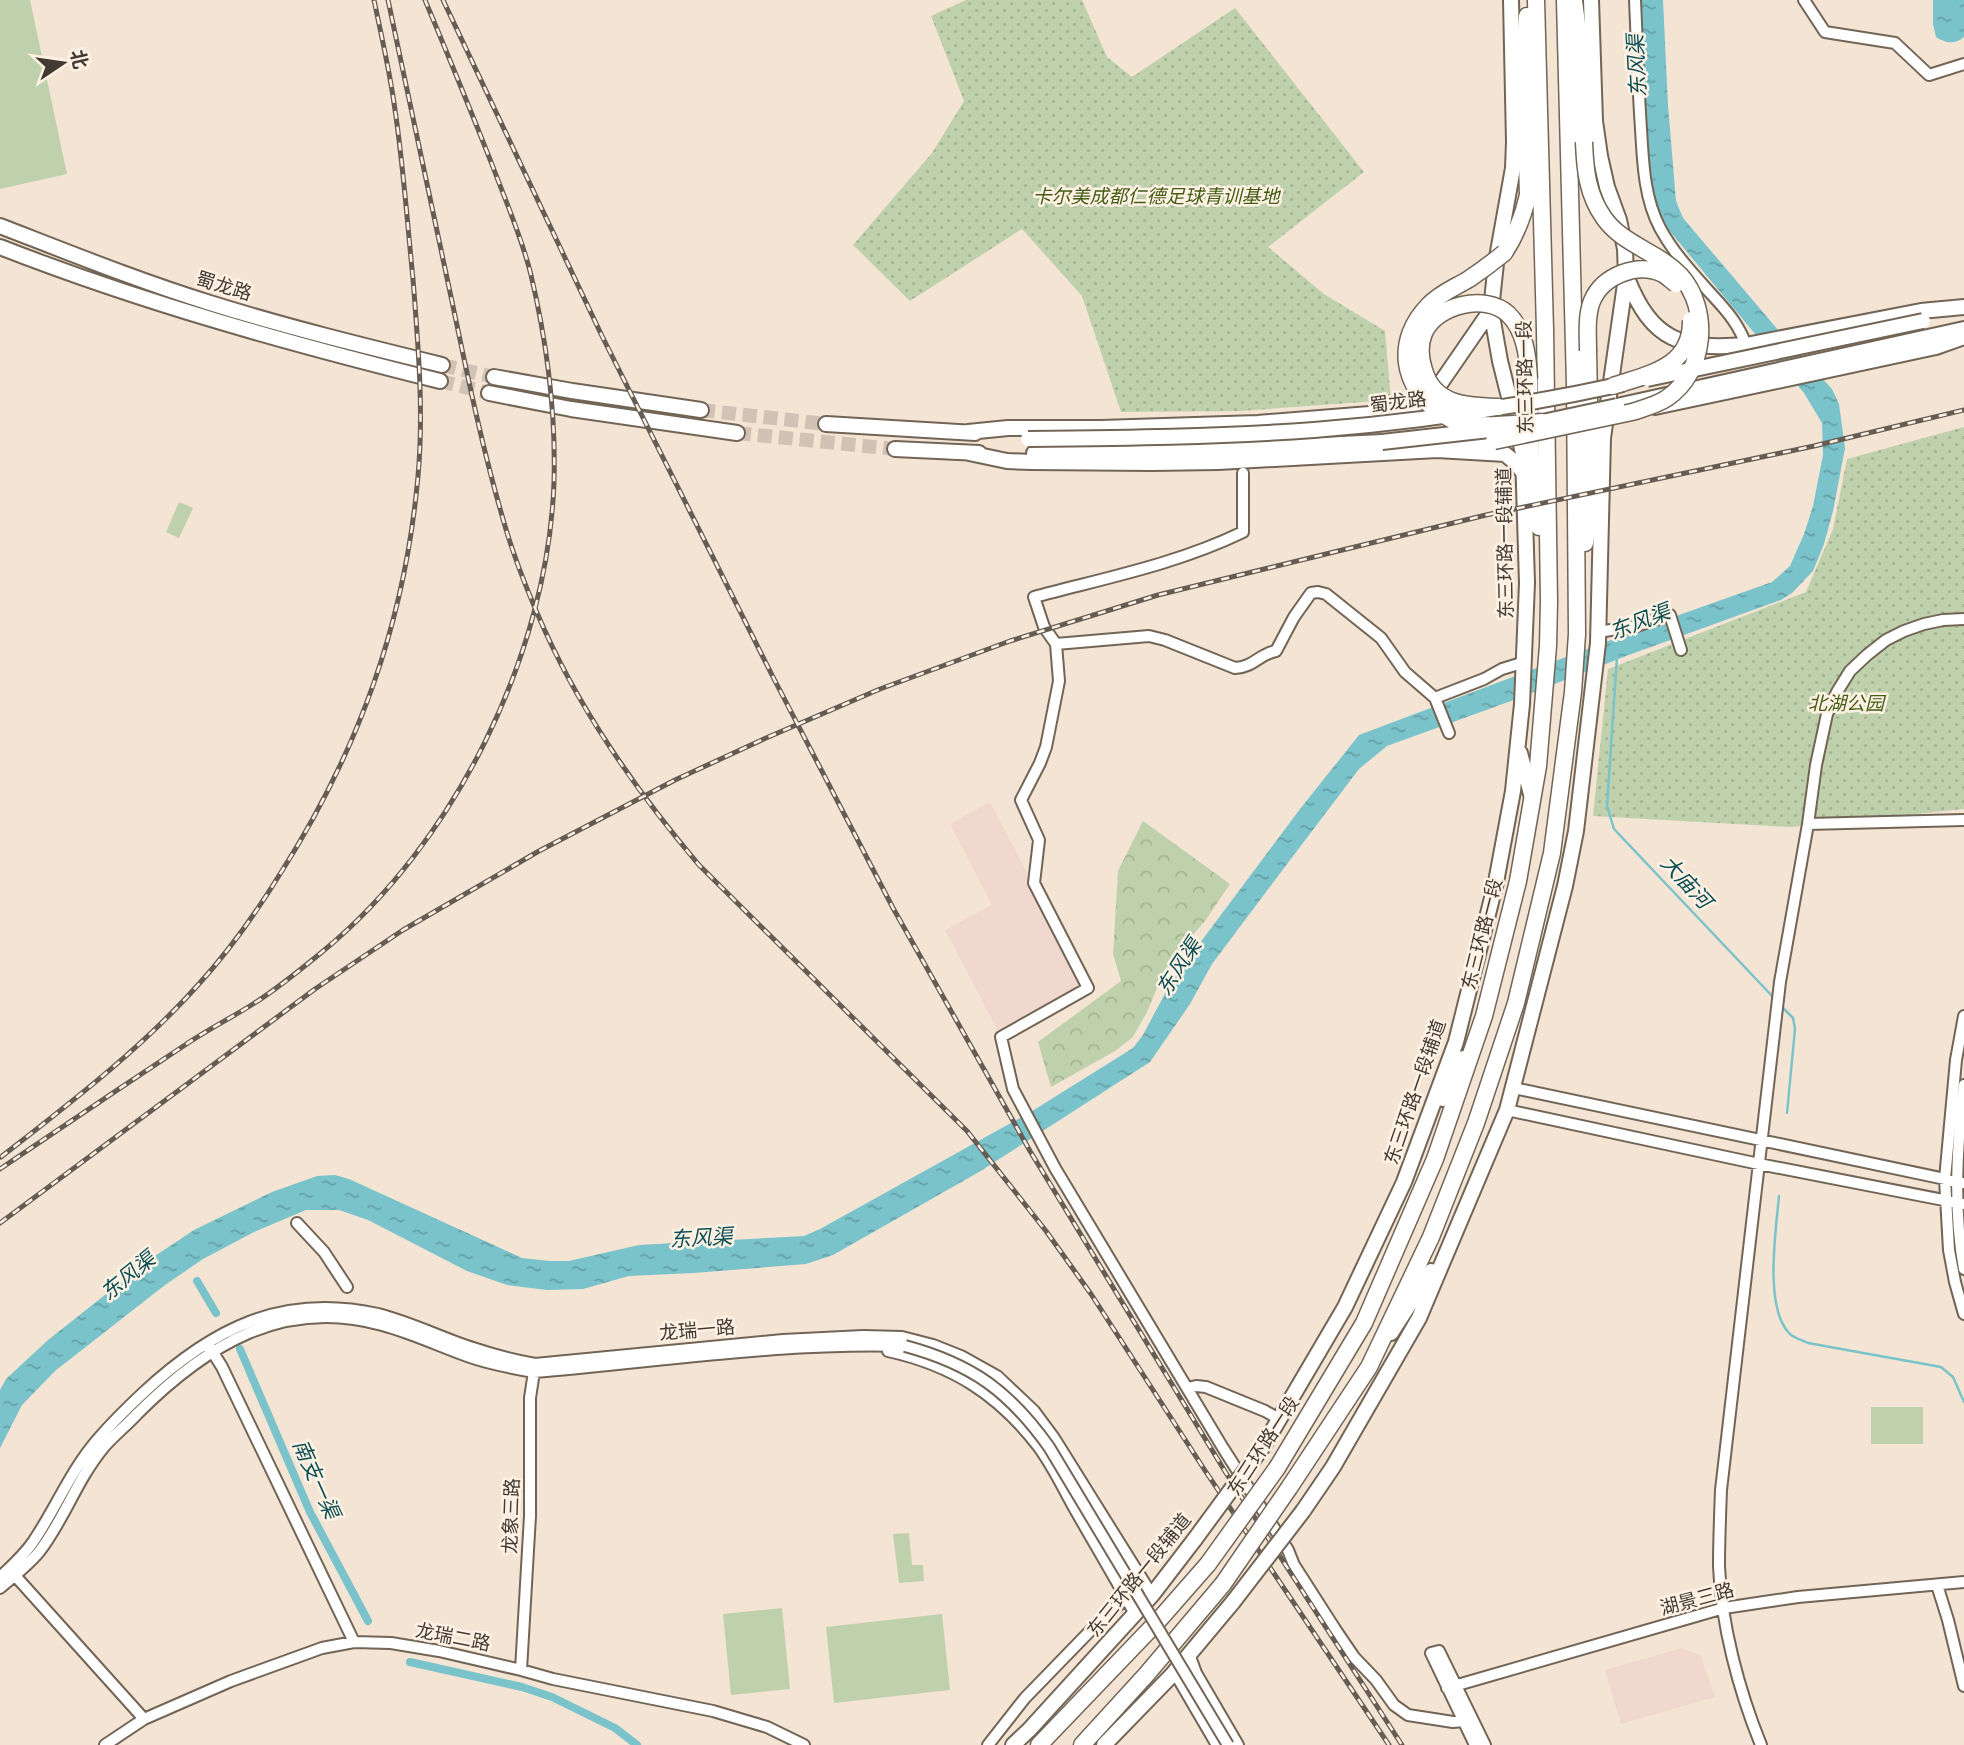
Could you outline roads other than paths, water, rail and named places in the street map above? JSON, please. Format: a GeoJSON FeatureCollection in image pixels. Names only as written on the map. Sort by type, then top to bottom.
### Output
{"type":"FeatureCollection","features":[{"type":"Feature","properties":{"kind":"highway"},"geometry":{"type":"LineString","coordinates":[[1528,0],[1524,59],[1528,195],[1524,216],[1504,253],[1487,267],[1429,303],[1408,338],[1406,358],[1409,377],[1420,395],[1433,408],[1455,421],[1474,425],[1542,422]]}},
{"type":"Feature","properties":{"kind":"highway","name":"东三环路一段"},"geometry":{"type":"LineString","coordinates":[[1039,1745],[1158,1621],[1208,1564],[1278,1468],[1364,1322],[1435,1159],[1484,1016],[1518,881],[1538,766],[1548,646],[1545,330],[1536,0]]}},
{"type":"Feature","properties":{"kind":"highway"},"geometry":{"type":"LineString","coordinates":[[1082,1745],[1223,1584],[1369,1367],[1431,1237],[1476,1123],[1516,1003],[1552,852],[1573,692],[1577,634],[1576,385],[1565,0]]}},
{"type":"Feature","properties":{"kind":"highway"},"geometry":{"type":"LineString","coordinates":[[1382,442],[1456,444],[1494,441],[1632,412],[1666,399],[1679,388],[1696,357],[1700,338],[1700,316],[1696,300],[1687,284],[1654,256],[1615,231],[1604,217],[1588,185],[1581,54],[1573,0]]}},
{"type":"Feature","properties":{"kind":"highway"},"geometry":{"type":"LineString","coordinates":[[1577,601],[1591,497],[1588,351],[1591,302],[1600,288],[1619,274],[1650,270],[1665,275],[1677,285],[1690,311],[1692,324],[1684,351],[1672,364],[1614,386]]}},
{"type":"Feature","properties":{"kind":"highway"},"geometry":{"type":"LineString","coordinates":[[1499,407],[1466,406],[1449,400],[1436,391],[1426,378],[1421,363],[1420,345],[1425,331],[1433,320],[1444,312],[1461,305],[1497,306],[1517,325],[1524,344],[1529,379],[1531,464],[1549,601]]}},
{"type":"Feature","properties":{"kind":"main road","name":"东三环路一段辅道"},"geometry":{"type":"LineString","coordinates":[[1013,1745],[1152,1595],[1264,1445],[1345,1307],[1404,1182],[1456,1042],[1496,882],[1513,791],[1525,665],[1527,583],[1524,453],[1500,361],[1491,310],[1496,263],[1513,168],[1511,0]]}},
{"type":"Feature","properties":{"kind":"main road"},"geometry":{"type":"LineString","coordinates":[[1104,1745],[1172,1675],[1233,1602],[1303,1511],[1332,1467],[1419,1318],[1514,1088],[1565,886],[1576,831],[1598,637],[1603,438],[1626,276],[1625,249],[1619,220],[1607,187],[1595,121],[1591,0]]}},
{"type":"Feature","properties":{"kind":"main road","name":"蜀龙路"},"geometry":{"type":"LineString","coordinates":[[0,226],[117,272],[209,303],[319,335],[442,365]]}},
{"type":"Feature","properties":{"kind":"main road","name":"蜀龙路"},"geometry":{"type":"LineString","coordinates":[[0,247],[203,317],[315,350],[440,382]]}},
{"type":"Feature","properties":{"kind":"main road"},"geometry":{"type":"LineString","coordinates":[[1626,276],[1635,298],[1658,329],[1674,339],[1695,346],[1747,344],[1921,311],[1964,309]]}},
{"type":"Feature","properties":{"kind":"main road","name":"蜀龙路"},"geometry":{"type":"LineString","coordinates":[[895,449],[969,453],[1028,446],[1302,431],[1380,424],[1499,407],[1614,386],[1923,321],[1964,309]]}},
{"type":"Feature","properties":{"kind":"main road"},"geometry":{"type":"LineString","coordinates":[[968,432],[1007,428],[1284,422],[1382,413],[1414,406],[1431,397],[1491,310]]}},
{"type":"Feature","properties":{"kind":"main road","name":"蜀龙路"},"geometry":{"type":"LineString","coordinates":[[826,424],[968,432],[1028,446],[1261,449],[1382,442],[1456,435],[1542,422],[1964,329]]}},
{"type":"Feature","properties":{"kind":"main road"},"geometry":{"type":"LineString","coordinates":[[1603,438],[1634,415],[1659,406],[1936,347],[1964,337]]}},
{"type":"Feature","properties":{"kind":"main road"},"geometry":{"type":"LineString","coordinates":[[494,377],[701,410]]}},
{"type":"Feature","properties":{"kind":"main road"},"geometry":{"type":"LineString","coordinates":[[489,393],[570,409],[737,433]]}},
{"type":"Feature","properties":{"kind":"main road"},"geometry":{"type":"LineString","coordinates":[[969,453],[1007,461],[1152,463],[1437,450],[1505,454],[1524,474]]}},
{"type":"Feature","properties":{"kind":"main road"},"geometry":{"type":"LineString","coordinates":[[1518,745],[1532,799]]}},
{"type":"Feature","properties":{"kind":"main road"},"geometry":{"type":"LineString","coordinates":[[1404,1182],[1484,1016]]}},
{"type":"Feature","properties":{"kind":"main road"},"geometry":{"type":"LineString","coordinates":[[1369,1367],[1452,1240]]}},
{"type":"Feature","properties":{"kind":"street"},"geometry":{"type":"LineString","coordinates":[[1635,0],[1642,146],[1652,210],[1677,254],[1733,319],[1747,344]]}},
{"type":"Feature","properties":{"kind":"street"},"geometry":{"type":"LineString","coordinates":[[1804,0],[1825,32],[1895,43],[1929,75],[1964,64]]}},
{"type":"Feature","properties":{"kind":"street"},"geometry":{"type":"LineString","coordinates":[[1243,473],[1243,531],[1219,544],[1176,560],[1034,597],[1044,627],[1056,644],[1059,681],[1051,728],[1040,764],[1021,800],[1039,840],[1034,883],[1088,988],[1002,1037],[1013,1089],[1020,1104],[1097,1240],[1335,1629],[1354,1657],[1376,1680],[1394,1705],[1408,1715],[1463,1721]]}},
{"type":"Feature","properties":{"kind":"street"},"geometry":{"type":"LineString","coordinates":[[1056,644],[1150,636],[1235,668],[1246,667],[1264,655],[1276,651],[1305,600],[1311,593],[1318,592],[1334,599],[1381,638],[1405,672],[1435,698],[1449,733]]}},
{"type":"Feature","properties":{"kind":"street"},"geometry":{"type":"LineString","coordinates":[[1598,637],[1670,615],[1681,650]]}},
{"type":"Feature","properties":{"kind":"street"},"geometry":{"type":"LineString","coordinates":[[1760,1745],[1729,1646],[1719,1568],[1721,1490],[1776,1010],[1816,765],[1827,714],[1850,671],[1886,640],[1904,631],[1943,620],[1964,619]]}},
{"type":"Feature","properties":{"kind":"street"},"geometry":{"type":"LineString","coordinates":[[1435,698],[1502,669],[1525,665]]}},
{"type":"Feature","properties":{"kind":"street"},"geometry":{"type":"LineString","coordinates":[[1808,824],[1964,820]]}},
{"type":"Feature","properties":{"kind":"street"},"geometry":{"type":"LineString","coordinates":[[1964,1016],[1956,1059],[1955,1181],[1959,1243],[1964,1269]]}},
{"type":"Feature","properties":{"kind":"street"},"geometry":{"type":"LineString","coordinates":[[1955,1181],[1964,1085]]}},
{"type":"Feature","properties":{"kind":"street"},"geometry":{"type":"LineString","coordinates":[[1514,1088],[1955,1181]]}},
{"type":"Feature","properties":{"kind":"street"},"geometry":{"type":"LineString","coordinates":[[1507,1110],[1956,1203]]}},
{"type":"Feature","properties":{"kind":"street"},"geometry":{"type":"LineString","coordinates":[[1956,1203],[1950,1250],[1964,1314]]}},
{"type":"Feature","properties":{"kind":"street"},"geometry":{"type":"LineString","coordinates":[[297,1223],[324,1252],[347,1287]]}},
{"type":"Feature","properties":{"kind":"street","name":"龙瑞一路"},"geometry":{"type":"LineString","coordinates":[[12,1572],[32,1545],[70,1476],[97,1439],[160,1377],[186,1356],[256,1329],[289,1321],[322,1317],[345,1318],[410,1333],[468,1356],[505,1367],[535,1368],[783,1340],[862,1340]]}},
{"type":"Feature","properties":{"kind":"street"},"geometry":{"type":"LineString","coordinates":[[862,1340],[902,1337],[933,1345],[979,1365],[1006,1383],[1034,1410],[1054,1438],[1152,1595]]}},
{"type":"Feature","properties":{"kind":"street"},"geometry":{"type":"LineString","coordinates":[[862,1340],[905,1346],[958,1364],[1002,1392],[1030,1419],[1228,1745]]}},
{"type":"Feature","properties":{"kind":"street"},"geometry":{"type":"LineString","coordinates":[[862,1340],[931,1363],[969,1381],[1003,1406],[1039,1448],[1135,1614]]}},
{"type":"Feature","properties":{"kind":"street"},"geometry":{"type":"LineString","coordinates":[[209,1347],[222,1367],[355,1642]]}},
{"type":"Feature","properties":{"kind":"street","name":"龙象三路"},"geometry":{"type":"LineString","coordinates":[[522,1670],[530,1516],[530,1398],[535,1368]]}},
{"type":"Feature","properties":{"kind":"street"},"geometry":{"type":"LineString","coordinates":[[1188,1388],[1206,1387],[1279,1419]]}},
{"type":"Feature","properties":{"kind":"street"},"geometry":{"type":"LineString","coordinates":[[0,1577],[12,1572]]}},
{"type":"Feature","properties":{"kind":"street"},"geometry":{"type":"LineString","coordinates":[[0,1588],[12,1572]]}},
{"type":"Feature","properties":{"kind":"street"},"geometry":{"type":"LineString","coordinates":[[12,1572],[144,1719]]}},
{"type":"Feature","properties":{"kind":"street","name":"湖景三路"},"geometry":{"type":"LineString","coordinates":[[1451,1686],[1724,1608],[1798,1597],[1964,1582]]}},
{"type":"Feature","properties":{"kind":"street"},"geometry":{"type":"LineString","coordinates":[[1937,1586],[1964,1686]]}},
{"type":"Feature","properties":{"kind":"street"},"geometry":{"type":"LineString","coordinates":[[988,1745],[1025,1699],[1090,1631],[1126,1598]]}},
{"type":"Feature","properties":{"kind":"street","name":"龙瑞二路"},"geometry":{"type":"LineString","coordinates":[[105,1745],[144,1719],[232,1681],[322,1648],[355,1642],[391,1643],[439,1651],[553,1679],[713,1711],[767,1727],[804,1745]]}},
{"type":"Feature","properties":{"kind":"street"},"geometry":{"type":"LineString","coordinates":[[1189,1654],[1196,1672],[1238,1745]]}},
{"type":"Feature","properties":{"kind":"street"},"geometry":{"type":"LineString","coordinates":[[1172,1675],[1179,1680],[1217,1745]]}},
{"type":"Feature","properties":{"kind":"street"},"geometry":{"type":"LineString","coordinates":[[1451,1686],[1475,1745]]}},
{"type":"Feature","properties":{"kind":"street"},"geometry":{"type":"LineString","coordinates":[[1451,1686],[1485,1745]]}},
{"type":"Feature","properties":{"kind":"water"},"geometry":{"type":"Polygon","coordinates":[[[1638,0],[1663,0],[1676,201],[1683,218],[1832,389],[1839,404],[1845,448],[1833,511],[1813,571],[1792,593],[1781,600],[1387,746],[1359,769],[1212,964],[1190,1004],[1150,1062],[979,1172],[833,1255],[806,1264],[629,1276],[583,1289],[547,1290],[507,1285],[467,1271],[368,1220],[339,1210],[306,1210],[254,1232],[203,1259],[165,1285],[55,1371],[22,1405],[0,1448],[0,1390],[6,1379],[48,1340],[149,1260],[194,1230],[272,1192],[317,1176],[335,1175],[349,1179],[522,1258],[550,1261],[569,1261],[639,1245],[804,1236],[820,1229],[1029,1113],[1133,1048],[1185,963],[1359,735],[1772,582],[1790,566],[1813,506],[1823,455],[1822,423],[1804,393],[1668,229],[1657,209],[1647,169],[1638,0]]]}},
{"type":"Feature","properties":{"kind":"water"},"geometry":{"type":"Polygon","coordinates":[[[1933,0],[1964,0],[1964,37],[1950,42],[1936,37],[1933,0]]]}},
{"type":"Feature","properties":{"kind":"waterway","name":"大庙河"},"geometry":{"type":"LineString","coordinates":[[1617,657],[1607,806],[1614,829],[1774,998]]}},
{"type":"Feature","properties":{"kind":"waterway","name":"大庙河"},"geometry":{"type":"LineString","coordinates":[[1781,1006],[1793,1018],[1795,1029],[1787,1113]]}},
{"type":"Feature","properties":{"kind":"waterway","name":"大庙河"},"geometry":{"type":"LineString","coordinates":[[1779,1196],[1774,1247],[1774,1287],[1781,1321],[1789,1333],[1808,1343],[1941,1367],[1953,1377],[1964,1402]]}},
{"type":"Feature","properties":{"kind":"waterway","name":"南支一渠"},"geometry":{"type":"LineString","coordinates":[[197,1281],[216,1313]]}},
{"type":"Feature","properties":{"kind":"waterway","name":"南支一渠"},"geometry":{"type":"LineString","coordinates":[[240,1349],[310,1512],[368,1621]]}},
{"type":"Feature","properties":{"kind":"waterway","name":"南支一渠"},"geometry":{"type":"LineString","coordinates":[[410,1662],[522,1687],[552,1697],[615,1728],[637,1745]]}},
{"type":"Feature","properties":{"kind":"tunnel"},"geometry":{"type":"LineString","coordinates":[[442,365],[494,377]]}},
{"type":"Feature","properties":{"kind":"tunnel"},"geometry":{"type":"LineString","coordinates":[[440,381],[489,393]]}},
{"type":"Feature","properties":{"kind":"tunnel"},"geometry":{"type":"LineString","coordinates":[[701,410],[826,424]]}},
{"type":"Feature","properties":{"kind":"tunnel"},"geometry":{"type":"LineString","coordinates":[[737,433],[895,449]]}},
{"type":"Feature","properties":{"kind":"railway"},"geometry":{"type":"LineString","coordinates":[[1,1157],[104,1075],[152,1032],[198,985],[231,945],[271,889],[308,827],[333,780],[374,683],[402,582],[412,530],[420,427],[417,328],[402,169],[392,90],[374,0]]}},
{"type":"Feature","properties":{"kind":"railway"},"geometry":{"type":"LineString","coordinates":[[388,0],[470,387],[494,487],[510,543],[527,587],[545,631],[577,694],[614,754],[655,811],[699,865],[967,1131],[1046,1231],[1091,1294],[1204,1469],[1389,1745]]}},
{"type":"Feature","properties":{"kind":"railway"},"geometry":{"type":"LineString","coordinates":[[0,1169],[193,1040],[271,992],[322,952],[370,908],[414,857],[452,801],[486,741],[513,678],[534,613],[548,547],[554,456],[546,352],[531,275],[514,220],[425,0]]}},
{"type":"Feature","properties":{"kind":"railway"},"geometry":{"type":"LineString","coordinates":[[443,0],[602,336],[773,677],[893,908],[1030,1151],[1226,1473],[1402,1745]]}},
{"type":"Feature","properties":{"kind":"railway"},"geometry":{"type":"LineString","coordinates":[[0,1223],[315,989],[403,930],[539,851],[675,780],[880,689],[1010,641],[1158,595],[1486,515],[1814,446],[1964,410]]}},
{"type":"Feature","properties":{"kind":"water label","name":"东风渠"},"geometry":{"type":"Point","coordinates":[1637,66]}},
{"type":"Feature","properties":{"kind":"water label","name":"东风渠"},"geometry":{"type":"Point","coordinates":[1640,622]}},
{"type":"Feature","properties":{"kind":"water label","name":"东风渠"},"geometry":{"type":"Point","coordinates":[1179,967]}},
{"type":"Feature","properties":{"kind":"water label","name":"东风渠"},"geometry":{"type":"Point","coordinates":[701,1238]}},
{"type":"Feature","properties":{"kind":"water label","name":"东风渠"},"geometry":{"type":"Point","coordinates":[128,1276]}},
{"type":"Feature","properties":{"kind":"park label","name":"卡尔美成都仁德足球青训基地"},"geometry":{"type":"Point","coordinates":[1156,196]}},
{"type":"Feature","properties":{"kind":"park label","name":"北湖公园"},"geometry":{"type":"Point","coordinates":[1846,703]}}]}
